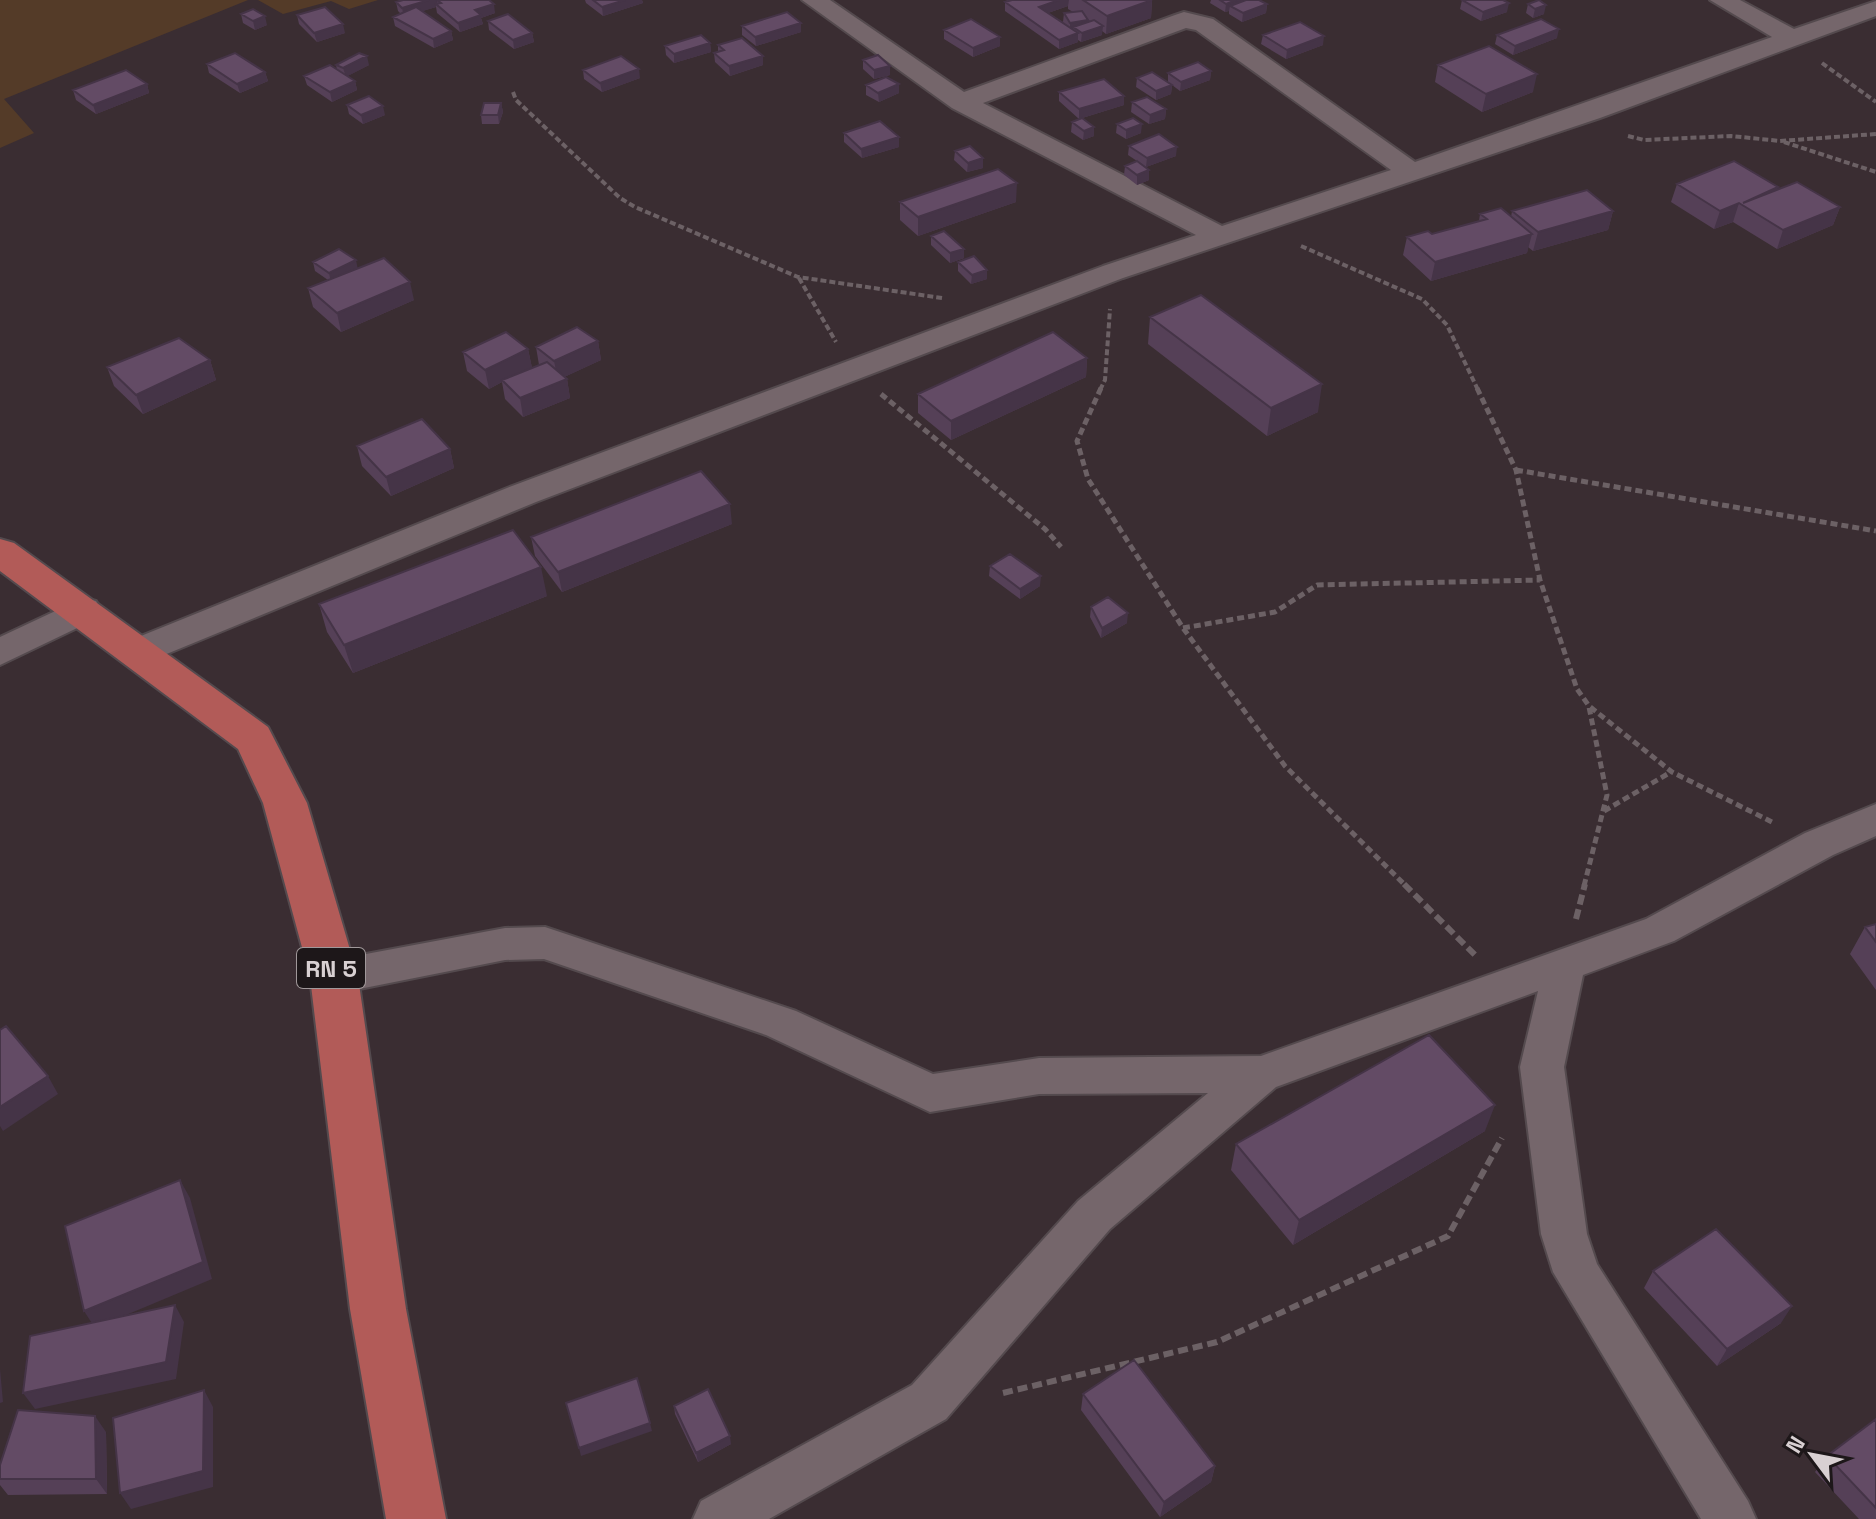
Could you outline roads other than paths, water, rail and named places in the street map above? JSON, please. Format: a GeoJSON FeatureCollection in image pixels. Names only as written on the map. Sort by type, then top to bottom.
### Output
{"type":"FeatureCollection","features":[{"type":"Feature","properties":{"kind":"main road","name":"RN 5"},"geometry":{"type":"LineString","coordinates":[[0,552],[139,651],[253,738],[285,803],[334,977],[378,1309],[416,1519]]}},
{"type":"Feature","properties":{"kind":"street"},"geometry":{"type":"LineString","coordinates":[[814,0],[961,102],[1220,236]]}},
{"type":"Feature","properties":{"kind":"street"},"geometry":{"type":"LineString","coordinates":[[1722,0],[1793,39]]}},
{"type":"Feature","properties":{"kind":"street"},"geometry":{"type":"LineString","coordinates":[[139,651],[524,494],[855,372],[1113,272],[1560,122],[1876,8]]}},
{"type":"Feature","properties":{"kind":"street"},"geometry":{"type":"LineString","coordinates":[[961,102],[1184,20],[1193,21],[1204,24],[1412,172]]}},
{"type":"Feature","properties":{"kind":"street"},"geometry":{"type":"LineString","coordinates":[[0,652],[83,610]]}},
{"type":"Feature","properties":{"kind":"street"},"geometry":{"type":"LineString","coordinates":[[334,977],[505,944],[545,943],[606,960],[781,1023],[930,1093],[1039,1076],[1261,1074],[1660,930],[1819,844],[1876,819]]}},
{"type":"Feature","properties":{"kind":"street"},"geometry":{"type":"LineString","coordinates":[[1564,967],[1542,1067],[1564,1234],[1576,1272],[1594,1303],[1730,1519]]}},
{"type":"Feature","properties":{"kind":"street"},"geometry":{"type":"LineString","coordinates":[[719,1519],[929,1402],[1094,1215],[1261,1074]]}}]}
